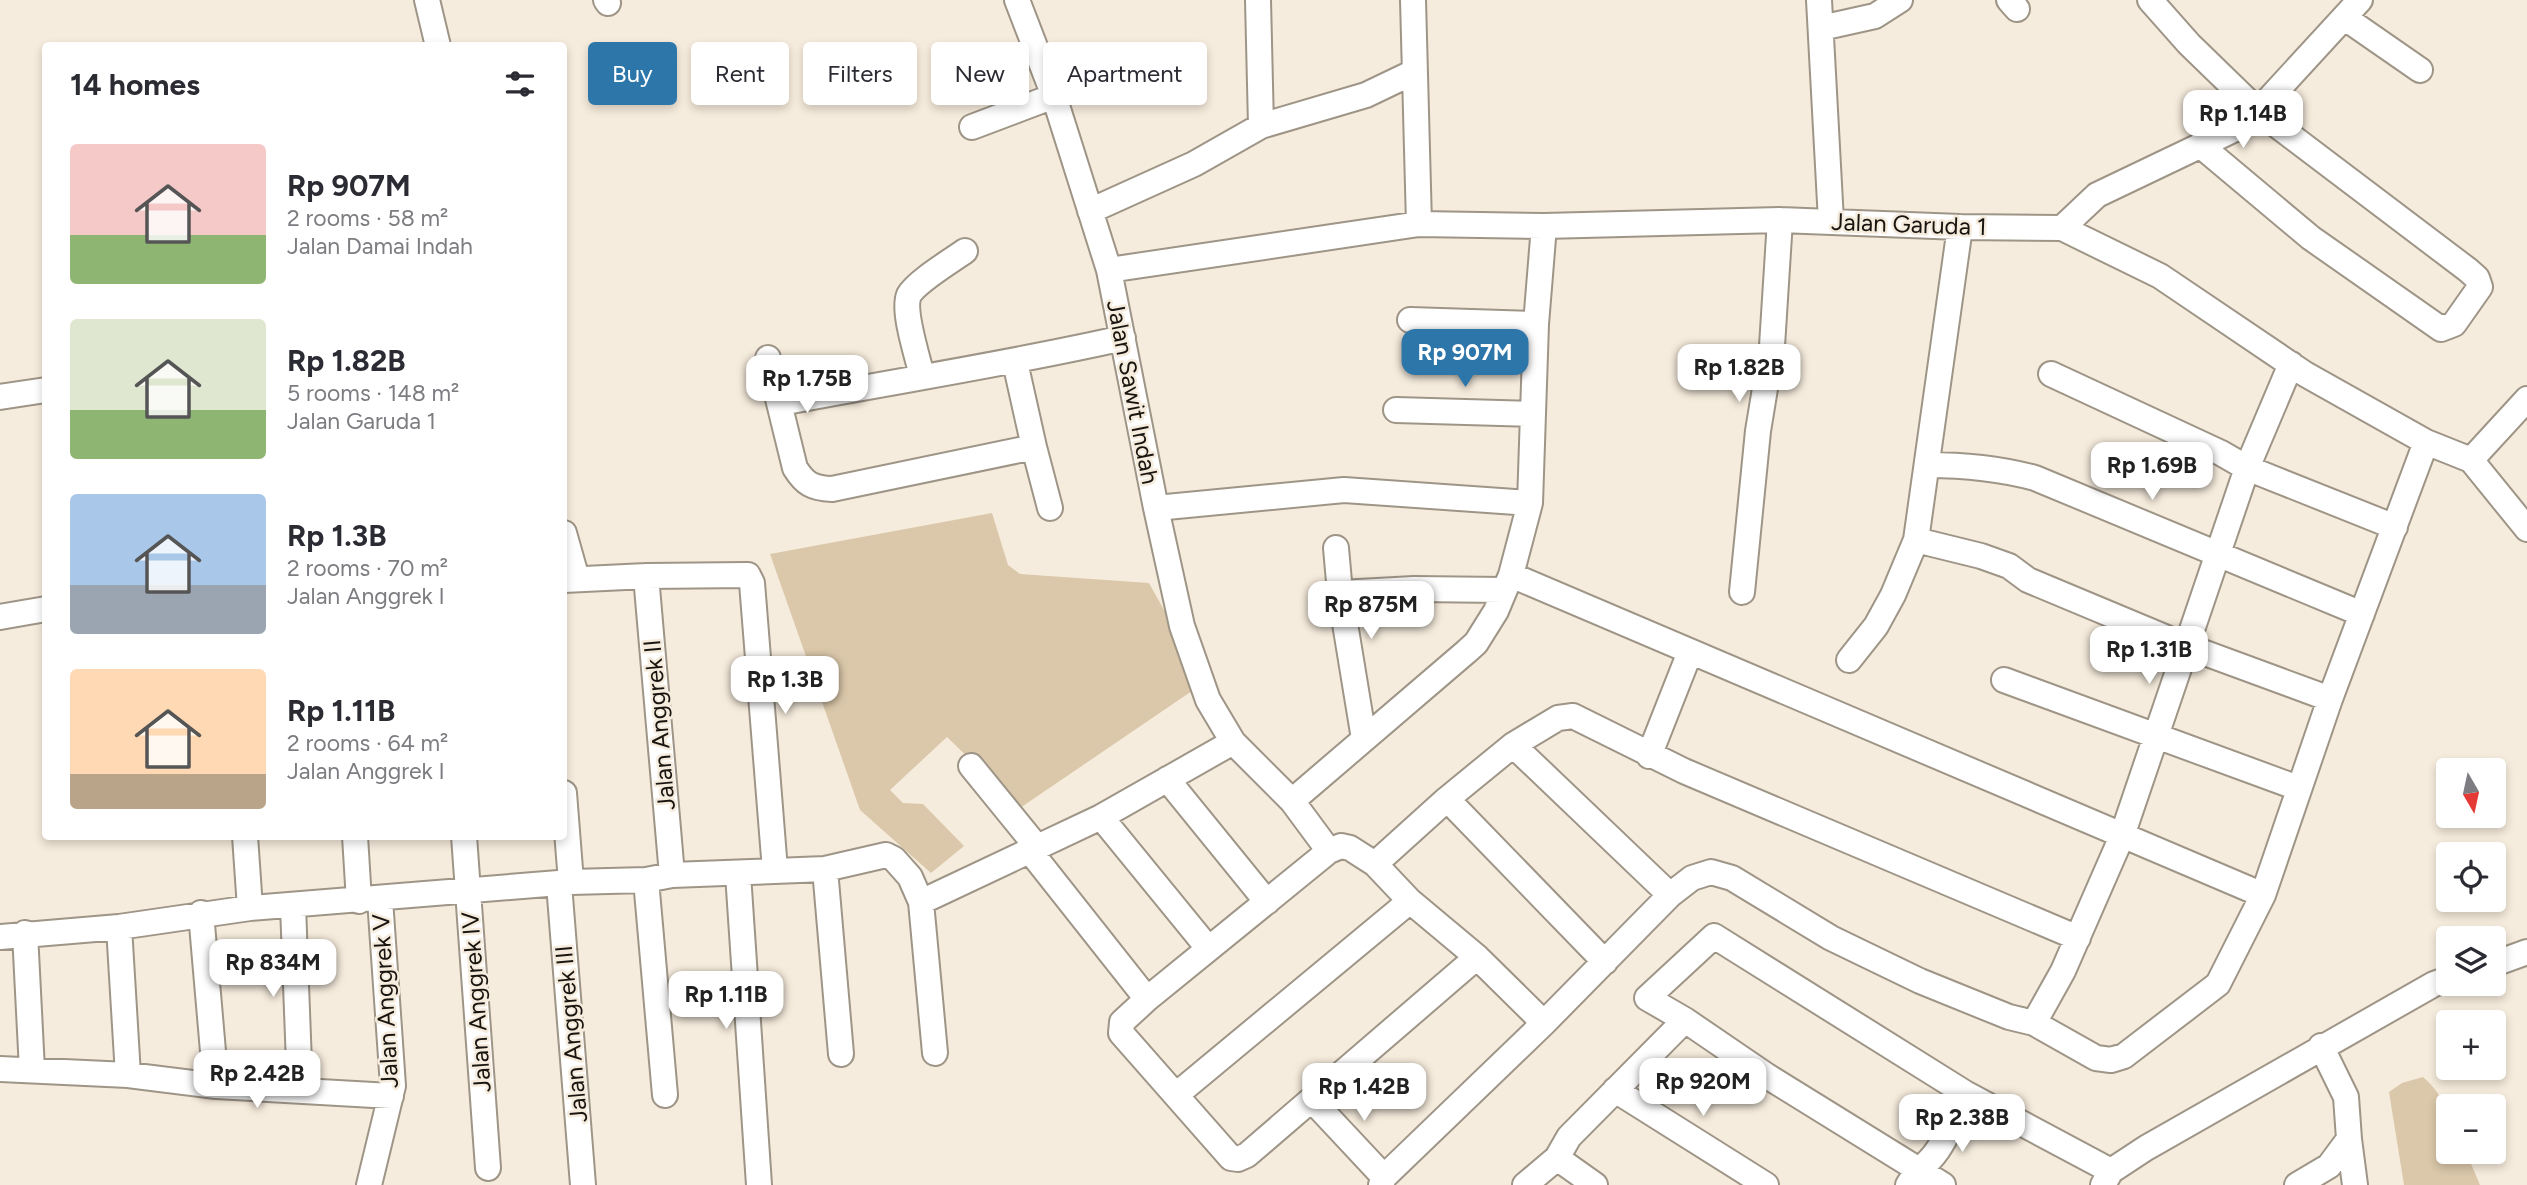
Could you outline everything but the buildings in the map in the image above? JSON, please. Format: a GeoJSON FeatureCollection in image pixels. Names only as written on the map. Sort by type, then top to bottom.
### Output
{"type":"FeatureCollection","features":[{"type":"Feature","properties":{"kind":"street"},"geometry":{"type":"LineString","coordinates":[[426,0],[437,42]]}},
{"type":"Feature","properties":{"kind":"street","name":"Jalan Sawit Indah"},"geometry":{"type":"LineString","coordinates":[[1017,0],[1043,66]]}},
{"type":"Feature","properties":{"kind":"street"},"geometry":{"type":"LineString","coordinates":[[1258,0],[1261,126]]}},
{"type":"Feature","properties":{"kind":"street"},"geometry":{"type":"LineString","coordinates":[[1413,0],[1419,224]]}},
{"type":"Feature","properties":{"kind":"street"},"geometry":{"type":"LineString","coordinates":[[1819,0],[1831,221]]}},
{"type":"Feature","properties":{"kind":"street"},"geometry":{"type":"LineString","coordinates":[[1821,28],[1875,16],[1900,0]]}},
{"type":"Feature","properties":{"kind":"street"},"geometry":{"type":"LineString","coordinates":[[2150,0],[2189,44],[2258,111],[2477,278],[2480,287],[2454,324],[2441,329],[2311,238],[2200,145]]}},
{"type":"Feature","properties":{"kind":"street"},"geometry":{"type":"LineString","coordinates":[[2062,228],[2097,195],[2233,130],[2258,111],[2349,7],[2420,70]]}},
{"type":"Feature","properties":{"kind":"street"},"geometry":{"type":"LineString","coordinates":[[1090,211],[1194,164],[1261,126],[1366,95],[1414,72]]}},
{"type":"Feature","properties":{"kind":"street"},"geometry":{"type":"LineString","coordinates":[[972,127],[1043,100]]}},
{"type":"Feature","properties":{"kind":"street","name":"Jalan Sawit Indah"},"geometry":{"type":"LineString","coordinates":[[1058,105],[1110,270],[1156,508],[1344,490],[1530,503]]}},
{"type":"Feature","properties":{"kind":"street"},"geometry":{"type":"LineString","coordinates":[[1742,592],[1758,431],[1772,345],[1780,220]]}},
{"type":"Feature","properties":{"kind":"street","name":"Jalan Garuda 1"},"geometry":{"type":"LineString","coordinates":[[1110,270],[1419,224],[1544,226],[1780,220],[2062,228],[2160,276],[2291,364],[2426,442],[2471,460],[2527,530]]}},
{"type":"Feature","properties":{"kind":"street"},"geometry":{"type":"LineString","coordinates":[[1292,801],[1476,643],[1496,611],[1530,503],[1536,324],[1544,226]]}},
{"type":"Feature","properties":{"kind":"street"},"geometry":{"type":"LineString","coordinates":[[1849,660],[1876,626],[1894,595],[1916,540],[1961,227]]}},
{"type":"Feature","properties":{"kind":"street"},"geometry":{"type":"LineString","coordinates":[[922,376],[908,312],[909,297],[920,285],[965,251]]}},
{"type":"Feature","properties":{"kind":"street"},"geometry":{"type":"LineString","coordinates":[[1410,320],[1536,324]]}},
{"type":"Feature","properties":{"kind":"street"},"geometry":{"type":"LineString","coordinates":[[781,403],[922,376],[1015,362],[1123,338]]}},
{"type":"Feature","properties":{"kind":"street"},"geometry":{"type":"LineString","coordinates":[[768,358],[795,468],[805,483],[817,489],[832,489],[1034,447]]}},
{"type":"Feature","properties":{"kind":"street"},"geometry":{"type":"LineString","coordinates":[[1015,362],[1050,508]]}},
{"type":"Feature","properties":{"kind":"street"},"geometry":{"type":"LineString","coordinates":[[2034,1023],[2063,971],[2122,836],[2186,646],[2220,555],[2247,468],[2291,364]]}},
{"type":"Feature","properties":{"kind":"street"},"geometry":{"type":"LineString","coordinates":[[2051,374],[2221,453],[2247,468],[2395,527]]}},
{"type":"Feature","properties":{"kind":"street"},"geometry":{"type":"LineString","coordinates":[[0,397],[42,391]]}},
{"type":"Feature","properties":{"kind":"street"},"geometry":{"type":"LineString","coordinates":[[2471,460],[2527,400]]}},
{"type":"Feature","properties":{"kind":"street"},"geometry":{"type":"LineString","coordinates":[[1396,410],[1532,414]]}},
{"type":"Feature","properties":{"kind":"street"},"geometry":{"type":"LineString","coordinates":[[1312,1100],[1382,1181],[1670,895],[1692,878],[1711,872],[1732,878],[1831,938],[1920,981],[2009,1017],[2034,1023],[2096,1058],[2111,1060],[2124,1056],[2218,984],[2263,895],[2330,699],[2426,442]]}},
{"type":"Feature","properties":{"kind":"street"},"geometry":{"type":"LineString","coordinates":[[1927,465],[2006,470],[2035,478],[2362,614]]}},
{"type":"Feature","properties":{"kind":"street"},"geometry":{"type":"LineString","coordinates":[[1156,508],[1182,626],[1208,699],[1233,742],[1292,801],[1329,850]]}},
{"type":"Feature","properties":{"kind":"street"},"geometry":{"type":"LineString","coordinates":[[1916,540],[2009,566],[2028,580],[2186,646],[2330,699]]}},
{"type":"Feature","properties":{"kind":"street"},"geometry":{"type":"LineString","coordinates":[[1336,548],[1340,593],[1364,739]]}},
{"type":"Feature","properties":{"kind":"street"},"geometry":{"type":"LineString","coordinates":[[567,556],[570,579],[748,575],[752,583],[775,870]]}},
{"type":"Feature","properties":{"kind":"street","name":"Jalan Anggrek II"},"geometry":{"type":"LineString","coordinates":[[646,576],[672,875]]}},
{"type":"Feature","properties":{"kind":"street"},"geometry":{"type":"LineString","coordinates":[[1340,593],[1507,582],[1690,652],[2263,895]]}},
{"type":"Feature","properties":{"kind":"street"},"geometry":{"type":"LineString","coordinates":[[0,617],[42,610]]}},
{"type":"Feature","properties":{"kind":"street"},"geometry":{"type":"LineString","coordinates":[[1649,755],[1690,652]]}},
{"type":"Feature","properties":{"kind":"street"},"geometry":{"type":"LineString","coordinates":[[2004,680],[2298,788]]}},
{"type":"Feature","properties":{"kind":"street"},"geometry":{"type":"LineString","coordinates":[[1376,864],[1447,799],[1513,746],[1558,718],[1573,716],[1649,755],[2077,938]]}},
{"type":"Feature","properties":{"kind":"street"},"geometry":{"type":"LineString","coordinates":[[931,898],[1101,817],[1233,742]]}},
{"type":"Feature","properties":{"kind":"street"},"geometry":{"type":"LineString","coordinates":[[1513,746],[1670,895]]}},
{"type":"Feature","properties":{"kind":"street"},"geometry":{"type":"LineString","coordinates":[[971,766],[1147,999]]}},
{"type":"Feature","properties":{"kind":"street"},"geometry":{"type":"LineString","coordinates":[[1167,779],[1266,902]]}},
{"type":"Feature","properties":{"kind":"street"},"geometry":{"type":"LineString","coordinates":[[1447,799],[1605,962]]}},
{"type":"Feature","properties":{"kind":"street"},"geometry":{"type":"LineString","coordinates":[[1101,817],[1208,948]]}},
{"type":"Feature","properties":{"kind":"street"},"geometry":{"type":"LineString","coordinates":[[245,840],[250,908]]}},
{"type":"Feature","properties":{"kind":"street","name":"Jalan Anggrek V"},"geometry":{"type":"LineString","coordinates":[[356,840],[370,900],[393,1086],[369,1185]]}},
{"type":"Feature","properties":{"kind":"street","name":"Jalan Anggrek IV"},"geometry":{"type":"LineString","coordinates":[[464,840],[488,1168]]}},
{"type":"Feature","properties":{"kind":"street","name":"Jalan Anggrek III"},"geometry":{"type":"LineString","coordinates":[[565,840],[583,1185]]}},
{"type":"Feature","properties":{"kind":"street"},"geometry":{"type":"LineString","coordinates":[[1477,957],[1247,1155],[1238,1159],[1231,1158],[1121,1033],[1122,1022],[1147,999],[1329,850],[1341,846],[1350,848],[1376,864],[1410,901],[1477,957],[1544,1023]]}},
{"type":"Feature","properties":{"kind":"street"},"geometry":{"type":"LineString","coordinates":[[0,937],[25,933],[119,928],[201,913],[250,908],[565,883],[646,880],[672,875],[825,869],[891,857],[931,898],[935,1053]]}},
{"type":"Feature","properties":{"kind":"street"},"geometry":{"type":"LineString","coordinates":[[825,869],[841,1054]]}},
{"type":"Feature","properties":{"kind":"street"},"geometry":{"type":"LineString","coordinates":[[738,874],[759,1185]]}},
{"type":"Feature","properties":{"kind":"street"},"geometry":{"type":"LineString","coordinates":[[646,880],[665,1095]]}},
{"type":"Feature","properties":{"kind":"street"},"geometry":{"type":"LineString","coordinates":[[1176,1095],[1410,901]]}},
{"type":"Feature","properties":{"kind":"street"},"geometry":{"type":"LineString","coordinates":[[293,906],[300,1090]]}},
{"type":"Feature","properties":{"kind":"street"},"geometry":{"type":"LineString","coordinates":[[201,913],[216,1086]]}},
{"type":"Feature","properties":{"kind":"street"},"geometry":{"type":"LineString","coordinates":[[119,928],[128,1075]]}},
{"type":"Feature","properties":{"kind":"street"},"geometry":{"type":"LineString","coordinates":[[25,933],[32,1070]]}},
{"type":"Feature","properties":{"kind":"street"},"geometry":{"type":"LineString","coordinates":[[1943,1185],[1913,1177],[1685,1020],[1647,998],[1714,936],[2107,1178],[2321,1046],[2436,983]]}},
{"type":"Feature","properties":{"kind":"street"},"geometry":{"type":"LineString","coordinates":[[2506,960],[2527,952]]}},
{"type":"Feature","properties":{"kind":"street"},"geometry":{"type":"LineString","coordinates":[[1525,1185],[1557,1158],[1569,1137],[1685,1020]]}},
{"type":"Feature","properties":{"kind":"street"},"geometry":{"type":"LineString","coordinates":[[2321,1046],[2346,1097],[2355,1185]]}},
{"type":"Feature","properties":{"kind":"street"},"geometry":{"type":"LineString","coordinates":[[0,1069],[128,1075],[216,1086],[391,1096]]}},
{"type":"Feature","properties":{"kind":"street"},"geometry":{"type":"LineString","coordinates":[[1615,1090],[1766,1185]]}},
{"type":"Feature","properties":{"kind":"street"},"geometry":{"type":"LineString","coordinates":[[1913,1177],[1933,1156],[1946,1135],[1965,1093]]}},
{"type":"Feature","properties":{"kind":"street"},"geometry":{"type":"LineString","coordinates":[[2297,1185],[2329,1166],[2349,1139]]}},
{"type":"Feature","properties":{"kind":"street"},"geometry":{"type":"LineString","coordinates":[[1557,1158],[1595,1185]]}},
{"type":"Feature","properties":{"kind":"shaded area"},"geometry":{"type":"Polygon","coordinates":[[[992,513],[1008,565],[1020,574],[1149,583],[1169,619],[1192,691],[1020,808],[947,737],[890,790],[903,803],[923,804],[964,846],[931,873],[860,810],[770,554],[992,513]]]}},
{"type":"Feature","properties":{"kind":"shaded area"},"geometry":{"type":"Polygon","coordinates":[[[2423,1077],[2432,1085],[2438,1094],[2436,1164],[2471,1164],[2480,1185],[2404,1185],[2389,1092],[2402,1083],[2423,1077]]]}}]}
